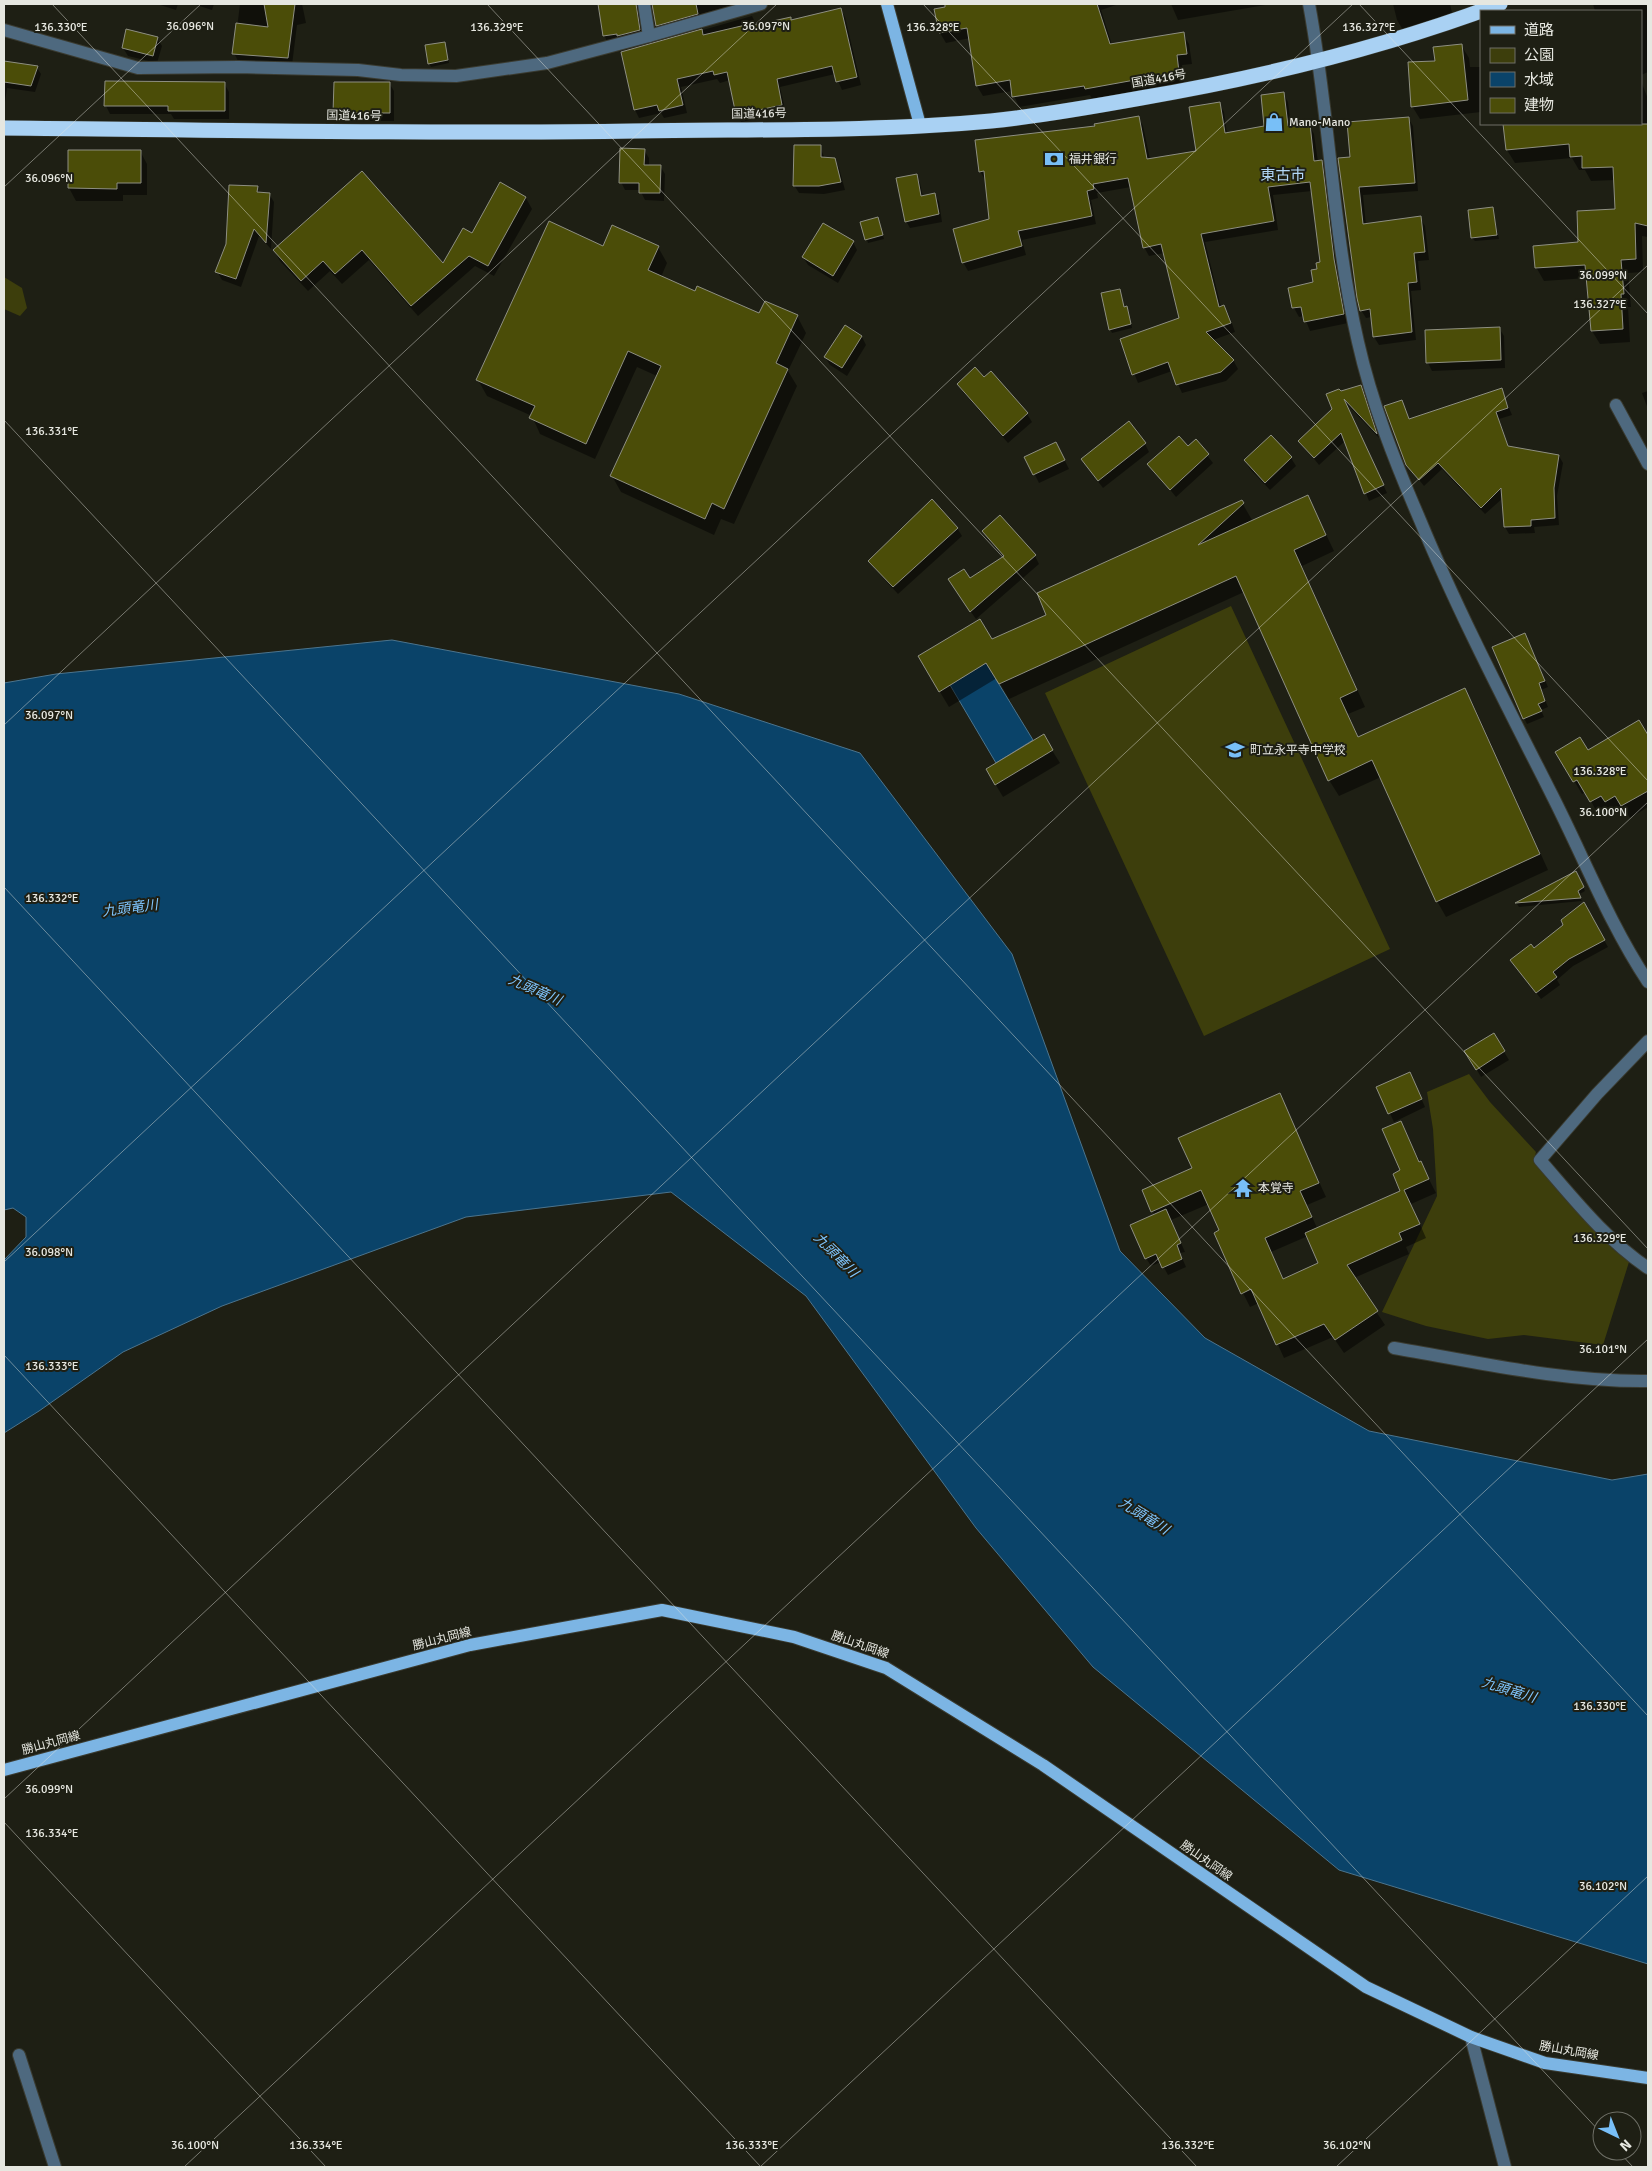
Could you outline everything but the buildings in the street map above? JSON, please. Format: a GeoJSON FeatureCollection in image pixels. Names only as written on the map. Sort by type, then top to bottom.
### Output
{"type":"FeatureCollection","features":[{"type":"Feature","properties":{"kind":"highway","name":"国道416号"},"geometry":{"type":"LineString","coordinates":[[1484,10],[1500,4]]}},
{"type":"Feature","properties":{"kind":"highway","name":"国道416号"},"geometry":{"type":"LineString","coordinates":[[4,128],[493,133],[883,128],[993,120],[1097,106],[1320,62],[1480,12]]}},
{"type":"Feature","properties":{"kind":"main road"},"geometry":{"type":"LineString","coordinates":[[888,4],[920,125]]}},
{"type":"Feature","properties":{"kind":"main road","name":"勝山丸岡線"},"geometry":{"type":"LineString","coordinates":[[4,1770],[470,1645],[662,1610],[794,1637],[886,1668],[1043,1765],[1366,1987],[1471,2037],[1545,2063],[1648,2078]]}},
{"type":"Feature","properties":{"kind":"street"},"geometry":{"type":"LineString","coordinates":[[644,4],[649,36]]}},
{"type":"Feature","properties":{"kind":"street"},"geometry":{"type":"LineString","coordinates":[[4,30],[138,68],[239,67],[358,70],[401,75],[456,76],[547,62],[762,4]]}},
{"type":"Feature","properties":{"kind":"street"},"geometry":{"type":"LineString","coordinates":[[1309,4],[1320,62],[1334,208],[1346,282],[1358,344],[1381,423],[1441,571],[1578,847],[1618,934],[1644,965],[1648,982]]}},
{"type":"Feature","properties":{"kind":"street"},"geometry":{"type":"LineString","coordinates":[[1616,405],[1648,464]]}},
{"type":"Feature","properties":{"kind":"street"},"geometry":{"type":"LineString","coordinates":[[1648,1041],[1597,1094],[1540,1160],[1597,1227],[1628,1255],[1648,1268]]}},
{"type":"Feature","properties":{"kind":"street"},"geometry":{"type":"LineString","coordinates":[[1394,1348],[1555,1374],[1627,1382],[1648,1381]]}},
{"type":"Feature","properties":{"kind":"street"},"geometry":{"type":"LineString","coordinates":[[1471,2037],[1505,2167]]}},
{"type":"Feature","properties":{"kind":"street"},"geometry":{"type":"LineString","coordinates":[[19,2055],[55,2167]]}},
{"type":"Feature","properties":{"kind":"green space"},"geometry":{"type":"Polygon","coordinates":[[[4,277],[22,288],[27,308],[20,316],[4,309],[4,277]]]}},
{"type":"Feature","properties":{"kind":"green space"},"geometry":{"type":"Polygon","coordinates":[[[1231,606],[1390,949],[1204,1036],[1045,693],[1231,606]]]}},
{"type":"Feature","properties":{"kind":"green space"},"geometry":{"type":"Polygon","coordinates":[[[1469,1074],[1490,1102],[1536,1152],[1534,1159],[1614,1250],[1629,1262],[1603,1345],[1524,1335],[1488,1339],[1426,1326],[1382,1312],[1437,1196],[1433,1129],[1427,1092],[1469,1074]]]}},
{"type":"Feature","properties":{"kind":"water","name":"九頭竜川"},"geometry":{"type":"Polygon","coordinates":[[[392,640],[679,694],[860,753],[1012,954],[1120,1251],[1205,1338],[1369,1431],[1612,1480],[1648,1474],[1648,1964],[1339,1870],[1093,1667],[976,1528],[806,1296],[671,1192],[466,1217],[222,1306],[123,1352],[39,1411],[4,1433],[4,1260],[26,1237],[26,1217],[13,1208],[4,1210],[4,683],[56,674],[392,640]]]}},
{"type":"Feature","properties":{"kind":"water"},"geometry":{"type":"Polygon","coordinates":[[[986,663],[1033,740],[996,763],[950,685],[986,663]]]}},
{"type":"Feature","properties":{"kind":"place","name":"Mano-Mano"},"geometry":{"type":"Point","coordinates":[1274,122]}},
{"type":"Feature","properties":{"kind":"place","name":"福井銀行"},"geometry":{"type":"Point","coordinates":[1054,159]}},
{"type":"Feature","properties":{"kind":"place","name":"町立永平寺中学校"},"geometry":{"type":"Point","coordinates":[1235,750]}},
{"type":"Feature","properties":{"kind":"place","name":"本覚寺"},"geometry":{"type":"Point","coordinates":[1243,1188]}},
{"type":"Feature","properties":{"kind":"district","name":"東古市"},"geometry":{"type":"Point","coordinates":[1283,175]}}]}
